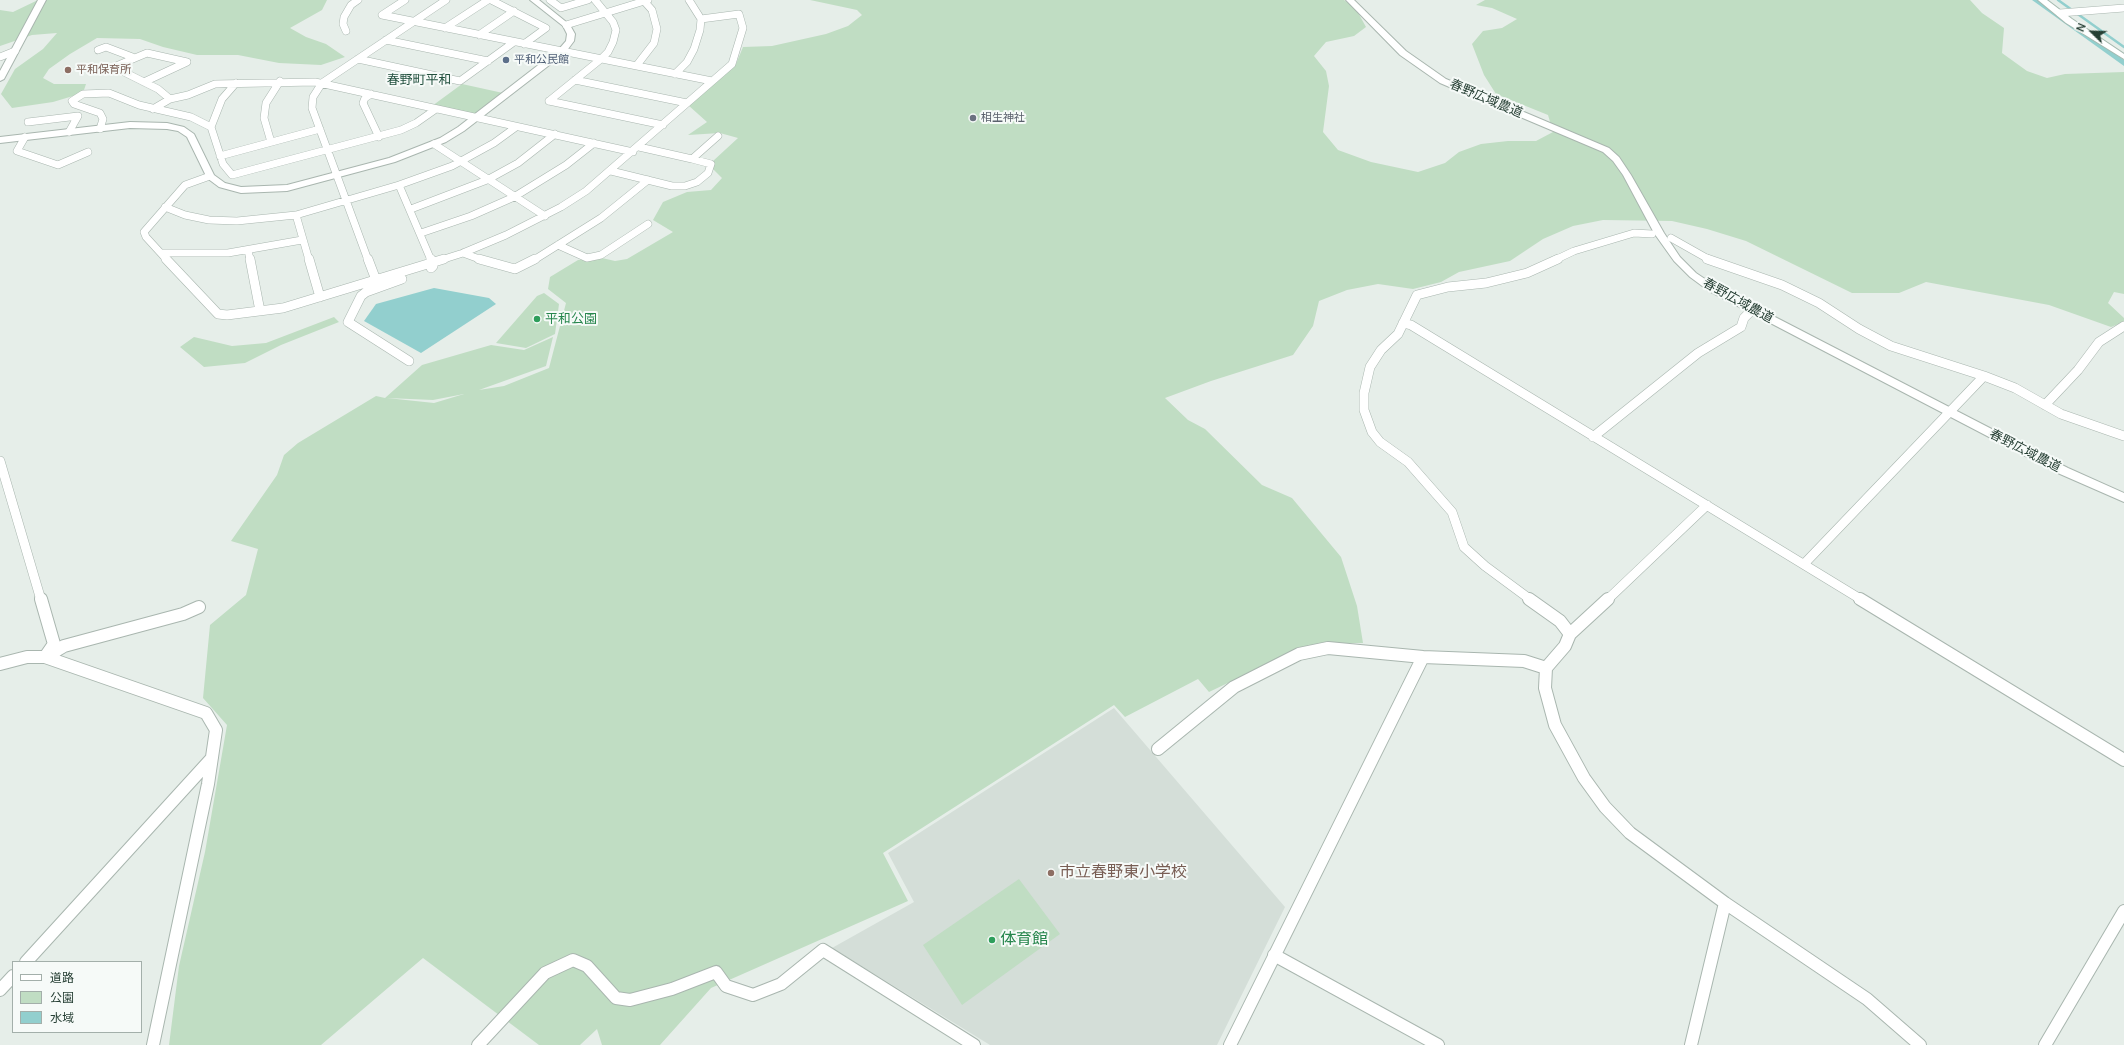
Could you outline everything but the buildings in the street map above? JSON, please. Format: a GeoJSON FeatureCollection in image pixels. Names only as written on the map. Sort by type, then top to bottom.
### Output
{"type":"FeatureCollection","features":[{"type":"Feature","properties":{"kind":"street"},"geometry":{"type":"LineString","coordinates":[[0,79],[42,0]]}},
{"type":"Feature","properties":{"kind":"street"},"geometry":{"type":"LineString","coordinates":[[346,31],[344,17],[351,5],[358,0]]}},
{"type":"Feature","properties":{"kind":"street"},"geometry":{"type":"LineString","coordinates":[[405,0],[382,15],[712,81]]}},
{"type":"Feature","properties":{"kind":"street"},"geometry":{"type":"LineString","coordinates":[[376,280],[347,200],[336,175],[329,150],[312,108],[313,97],[322,83],[446,0]]}},
{"type":"Feature","properties":{"kind":"street"},"geometry":{"type":"LineString","coordinates":[[446,28],[490,0],[546,28],[524,44]]}},
{"type":"Feature","properties":{"kind":"street"},"geometry":{"type":"LineString","coordinates":[[0,140],[152,124],[181,129],[191,136],[210,176],[222,185],[241,190],[287,188],[392,160],[434,144],[461,129],[476,118],[562,52],[570,41],[571,34],[566,25],[534,0]]}},
{"type":"Feature","properties":{"kind":"street"},"geometry":{"type":"LineString","coordinates":[[550,0],[561,8],[588,0]]}},
{"type":"Feature","properties":{"kind":"street"},"geometry":{"type":"LineString","coordinates":[[595,0],[606,12],[616,30],[613,42],[608,52],[601,59],[549,101],[663,125]]}},
{"type":"Feature","properties":{"kind":"street"},"geometry":{"type":"LineString","coordinates":[[566,25],[643,0],[648,0]]}},
{"type":"Feature","properties":{"kind":"street"},"geometry":{"type":"LineString","coordinates":[[636,66],[645,57],[654,43],[657,30],[652,10],[643,0]]}},
{"type":"Feature","properties":{"kind":"street"},"geometry":{"type":"LineString","coordinates":[[675,74],[687,62],[694,49],[700,30],[701,19],[689,0]]}},
{"type":"Feature","properties":{"kind":"street","name":"春野広域農道"},"geometry":{"type":"LineString","coordinates":[[1350,0],[1403,53],[1443,81],[1464,91],[1578,136],[1606,150],[1616,159],[1627,175],[1677,260],[1693,275],[1713,289],[2064,471],[2124,498]]}},
{"type":"Feature","properties":{"kind":"street"},"geometry":{"type":"LineString","coordinates":[[2042,0],[2124,57]]}},
{"type":"Feature","properties":{"kind":"street"},"geometry":{"type":"LineString","coordinates":[[2117,0],[2124,4]]}},
{"type":"Feature","properties":{"kind":"street"},"geometry":{"type":"LineString","coordinates":[[2060,13],[2124,8]]}},
{"type":"Feature","properties":{"kind":"street"},"geometry":{"type":"LineString","coordinates":[[479,35],[514,11]]}},
{"type":"Feature","properties":{"kind":"street"},"geometry":{"type":"LineString","coordinates":[[210,176],[185,184],[144,232],[146,237],[163,253],[218,314],[283,308],[463,253],[506,235],[545,216],[586,191],[612,171],[732,64],[743,28],[739,14],[701,19]]}},
{"type":"Feature","properties":{"kind":"street"},"geometry":{"type":"LineString","coordinates":[[386,40],[488,61]]}},
{"type":"Feature","properties":{"kind":"street"},"geometry":{"type":"LineString","coordinates":[[358,59],[460,81],[514,42]]}},
{"type":"Feature","properties":{"kind":"street"},"geometry":{"type":"LineString","coordinates":[[98,50],[106,47],[135,58]]}},
{"type":"Feature","properties":{"kind":"street"},"geometry":{"type":"LineString","coordinates":[[0,57],[15,50]]}},
{"type":"Feature","properties":{"kind":"street"},"geometry":{"type":"LineString","coordinates":[[144,82],[187,62],[147,53],[114,67],[144,82],[158,88],[170,99]]}},
{"type":"Feature","properties":{"kind":"street"},"geometry":{"type":"LineString","coordinates":[[575,80],[687,103]]}},
{"type":"Feature","properties":{"kind":"street"},"geometry":{"type":"LineString","coordinates":[[271,142],[264,118],[266,103],[280,81]]}},
{"type":"Feature","properties":{"kind":"street"},"geometry":{"type":"LineString","coordinates":[[153,108],[170,99],[188,95],[215,84],[303,81],[322,83],[594,143],[710,164],[708,172],[697,182],[685,186],[672,186],[612,171]]}},
{"type":"Feature","properties":{"kind":"street"},"geometry":{"type":"LineString","coordinates":[[236,83],[222,99],[211,127],[223,164],[232,175],[379,137],[416,123],[436,109]]}},
{"type":"Feature","properties":{"kind":"street"},"geometry":{"type":"LineString","coordinates":[[100,129],[103,120],[100,113],[74,104],[72,101],[83,94],[101,92],[153,108],[191,117],[211,127]]}},
{"type":"Feature","properties":{"kind":"street"},"geometry":{"type":"LineString","coordinates":[[371,94],[365,98],[363,103],[379,137]]}},
{"type":"Feature","properties":{"kind":"street"},"geometry":{"type":"LineString","coordinates":[[28,122],[78,116],[69,132]]}},
{"type":"Feature","properties":{"kind":"street"},"geometry":{"type":"LineString","coordinates":[[165,207],[185,215],[209,220],[237,221],[296,215],[399,185],[461,162],[494,143],[516,127]]}},
{"type":"Feature","properties":{"kind":"street"},"geometry":{"type":"LineString","coordinates":[[220,156],[320,129]]}},
{"type":"Feature","properties":{"kind":"street"},"geometry":{"type":"LineString","coordinates":[[411,209],[487,180],[518,163],[555,134]]}},
{"type":"Feature","properties":{"kind":"street"},"geometry":{"type":"LineString","coordinates":[[692,160],[718,136]]}},
{"type":"Feature","properties":{"kind":"street"},"geometry":{"type":"LineString","coordinates":[[25,137],[17,151],[58,165],[88,152]]}},
{"type":"Feature","properties":{"kind":"street"},"geometry":{"type":"LineString","coordinates":[[421,233],[471,216],[514,197],[566,165],[594,143]]}},
{"type":"Feature","properties":{"kind":"street"},"geometry":{"type":"LineString","coordinates":[[434,144],[487,180],[545,216]]}},
{"type":"Feature","properties":{"kind":"street"},"geometry":{"type":"LineString","coordinates":[[463,253],[515,268],[522,267],[601,218],[648,180]]}},
{"type":"Feature","properties":{"kind":"street"},"geometry":{"type":"LineString","coordinates":[[399,185],[411,209],[433,266],[430,269],[366,292],[361,296],[348,319],[348,322],[409,361]]}},
{"type":"Feature","properties":{"kind":"street"},"geometry":{"type":"LineString","coordinates":[[296,215],[302,240],[320,297]]}},
{"type":"Feature","properties":{"kind":"street"},"geometry":{"type":"LineString","coordinates":[[558,245],[587,258],[601,255],[648,224]]}},
{"type":"Feature","properties":{"kind":"street"},"geometry":{"type":"LineString","coordinates":[[1570,634],[1560,621],[1485,566],[1464,547],[1452,512],[1408,462],[1380,442],[1372,432],[1364,410],[1364,392],[1370,367],[1381,350],[1398,334],[1418,295],[1448,287],[1486,284],[1527,272],[1574,251],[1634,233],[1652,234]]}},
{"type":"Feature","properties":{"kind":"street"},"geometry":{"type":"LineString","coordinates":[[1671,238],[1708,259],[1782,285],[1819,303],[1859,329],[1891,346],[1984,376],[2015,388],[2090,426],[2124,436]]}},
{"type":"Feature","properties":{"kind":"street"},"geometry":{"type":"LineString","coordinates":[[163,253],[228,253],[302,240]]}},
{"type":"Feature","properties":{"kind":"street"},"geometry":{"type":"LineString","coordinates":[[248,250],[260,311]]}},
{"type":"Feature","properties":{"kind":"street"},"geometry":{"type":"LineString","coordinates":[[1594,437],[1698,353],[1741,327],[1744,318],[1752,310]]}},
{"type":"Feature","properties":{"kind":"street"},"geometry":{"type":"LineString","coordinates":[[1403,323],[1411,325],[2124,760]]}},
{"type":"Feature","properties":{"kind":"street"},"geometry":{"type":"LineString","coordinates":[[2046,405],[2078,370],[2099,342],[2124,326]]}},
{"type":"Feature","properties":{"kind":"street"},"geometry":{"type":"LineString","coordinates":[[1804,564],[1984,376]]}},
{"type":"Feature","properties":{"kind":"street"},"geometry":{"type":"LineString","coordinates":[[0,461],[54,644],[46,657]]}},
{"type":"Feature","properties":{"kind":"street"},"geometry":{"type":"LineString","coordinates":[[1707,505],[1570,634],[1565,646],[1546,668],[1545,688],[1556,724],[1584,778],[1605,807],[1630,834],[1725,903],[1867,999],[1920,1045]]}},
{"type":"Feature","properties":{"kind":"street"},"geometry":{"type":"LineString","coordinates":[[46,657],[64,646],[183,614],[199,607]]}},
{"type":"Feature","properties":{"kind":"street"},"geometry":{"type":"LineString","coordinates":[[1158,749],[1234,688],[1299,654],[1328,648],[1423,657],[1524,661],[1546,668]]}},
{"type":"Feature","properties":{"kind":"street"},"geometry":{"type":"LineString","coordinates":[[0,664],[27,657],[46,657],[206,713],[216,730],[212,758],[153,1045]]}},
{"type":"Feature","properties":{"kind":"street"},"geometry":{"type":"LineString","coordinates":[[1230,1045],[1423,657]]}},
{"type":"Feature","properties":{"kind":"street"},"geometry":{"type":"LineString","coordinates":[[27,961],[212,758]]}},
{"type":"Feature","properties":{"kind":"street"},"geometry":{"type":"LineString","coordinates":[[1691,1045],[1725,903]]}},
{"type":"Feature","properties":{"kind":"street"},"geometry":{"type":"LineString","coordinates":[[2045,1045],[2124,911]]}},
{"type":"Feature","properties":{"kind":"street"},"geometry":{"type":"LineString","coordinates":[[478,1045],[545,973],[573,960],[587,966],[616,998],[630,1000],[672,989],[716,972],[726,986],[753,995],[781,984],[823,950],[974,1045]]}},
{"type":"Feature","properties":{"kind":"street"},"geometry":{"type":"LineString","coordinates":[[1274,955],[1438,1045]]}},
{"type":"Feature","properties":{"kind":"street"},"geometry":{"type":"LineString","coordinates":[[0,990],[12,977]]}},
{"type":"Feature","properties":{"kind":"shaded area"},"geometry":{"type":"Polygon","coordinates":[[[1114,708],[1285,907],[1217,1045],[990,1045],[832,948],[914,902],[888,853],[1114,708]]]}},
{"type":"Feature","properties":{"kind":"green space"},"geometry":{"type":"Polygon","coordinates":[[[38,0],[327,0],[322,10],[290,28],[306,37],[326,44],[345,57],[321,65],[279,63],[238,55],[197,55],[163,47],[140,39],[97,38],[70,54],[49,69],[43,78],[54,84],[86,84],[83,93],[53,102],[12,108],[1,94],[15,69],[43,49],[57,33],[32,35],[0,46],[0,10],[13,12],[38,0]]]}},
{"type":"Feature","properties":{"kind":"green space"},"geometry":{"type":"Polygon","coordinates":[[[810,0],[1344,0],[1356,9],[1366,27],[1354,36],[1326,42],[1314,56],[1326,71],[1329,86],[1323,132],[1338,150],[1371,162],[1418,172],[1445,163],[1459,152],[1481,144],[1508,141],[1536,141],[1553,132],[1548,115],[1496,94],[1484,75],[1472,44],[1483,31],[1502,28],[1517,19],[1492,8],[1476,5],[1485,0],[1970,0],[1982,13],[2004,28],[2002,53],[2027,71],[2047,78],[2065,74],[2124,72],[2124,294],[2114,292],[2108,303],[2124,318],[2124,322],[2111,327],[2049,305],[1926,282],[1899,293],[1852,293],[1746,241],[1707,229],[1672,221],[1603,220],[1573,226],[1543,239],[1510,261],[1459,272],[1441,282],[1413,289],[1378,284],[1347,290],[1319,301],[1313,326],[1293,355],[1211,381],[1165,398],[1188,420],[1205,429],[1262,485],[1292,498],[1341,557],[1357,606],[1363,643],[1328,643],[1297,650],[1209,692],[1198,679],[1125,717],[1114,705],[883,853],[908,901],[711,988],[660,1045],[602,1045],[597,1029],[580,1045],[539,1045],[423,958],[321,1045],[169,1045],[179,966],[205,852],[227,725],[203,698],[210,625],[246,595],[258,549],[231,541],[277,475],[284,455],[298,443],[376,396],[385,398],[422,365],[491,345],[524,350],[553,337],[546,366],[479,390],[504,386],[549,368],[566,303],[548,289],[550,277],[578,260],[602,258],[615,261],[627,259],[673,232],[653,220],[663,202],[687,192],[711,190],[722,178],[713,169],[713,161],[738,138],[720,133],[688,135],[707,122],[688,105],[736,64],[743,47],[772,46],[826,34],[848,26],[862,15],[857,10],[810,0]],[[464,394],[433,400],[387,398],[434,403],[464,394]]]}},
{"type":"Feature","properties":{"kind":"green space"},"geometry":{"type":"Polygon","coordinates":[[[462,84],[503,93],[474,115],[432,106],[462,84]]]}},
{"type":"Feature","properties":{"kind":"green space","name":"平和公園"},"geometry":{"type":"Polygon","coordinates":[[[544,293],[559,304],[555,334],[526,348],[496,343],[537,296],[544,293]]]}},
{"type":"Feature","properties":{"kind":"green space"},"geometry":{"type":"Polygon","coordinates":[[[334,317],[339,322],[281,345],[245,363],[204,367],[180,347],[194,337],[232,346],[266,343],[334,317]]]}},
{"type":"Feature","properties":{"kind":"green space","name":"体育館"},"geometry":{"type":"Polygon","coordinates":[[[1019,879],[1060,934],[962,1005],[923,945],[1019,879]]]}},
{"type":"Feature","properties":{"kind":"water"},"geometry":{"type":"Polygon","coordinates":[[[434,288],[489,298],[496,304],[421,353],[364,321],[376,304],[434,288]]]}},
{"type":"Feature","properties":{"kind":"waterway"},"geometry":{"type":"LineString","coordinates":[[2036,0],[2124,64]]}},
{"type":"Feature","properties":{"kind":"waterway"},"geometry":{"type":"LineString","coordinates":[[2058,0],[2124,47]]}},
{"type":"Feature","properties":{"kind":"place","name":"平和公民館"},"geometry":{"type":"Point","coordinates":[506,60]}},
{"type":"Feature","properties":{"kind":"place","name":"平和保育所"},"geometry":{"type":"Point","coordinates":[68,70]}},
{"type":"Feature","properties":{"kind":"place","name":"相生神社"},"geometry":{"type":"Point","coordinates":[973,118]}},
{"type":"Feature","properties":{"kind":"place","name":"平和公園"},"geometry":{"type":"Point","coordinates":[537,319]}},
{"type":"Feature","properties":{"kind":"place","name":"市立春野東小学校"},"geometry":{"type":"Point","coordinates":[1051,873]}},
{"type":"Feature","properties":{"kind":"place","name":"体育館"},"geometry":{"type":"Point","coordinates":[992,940]}},
{"type":"Feature","properties":{"kind":"district","name":"春野町平和"},"geometry":{"type":"Point","coordinates":[419,80]}}]}
